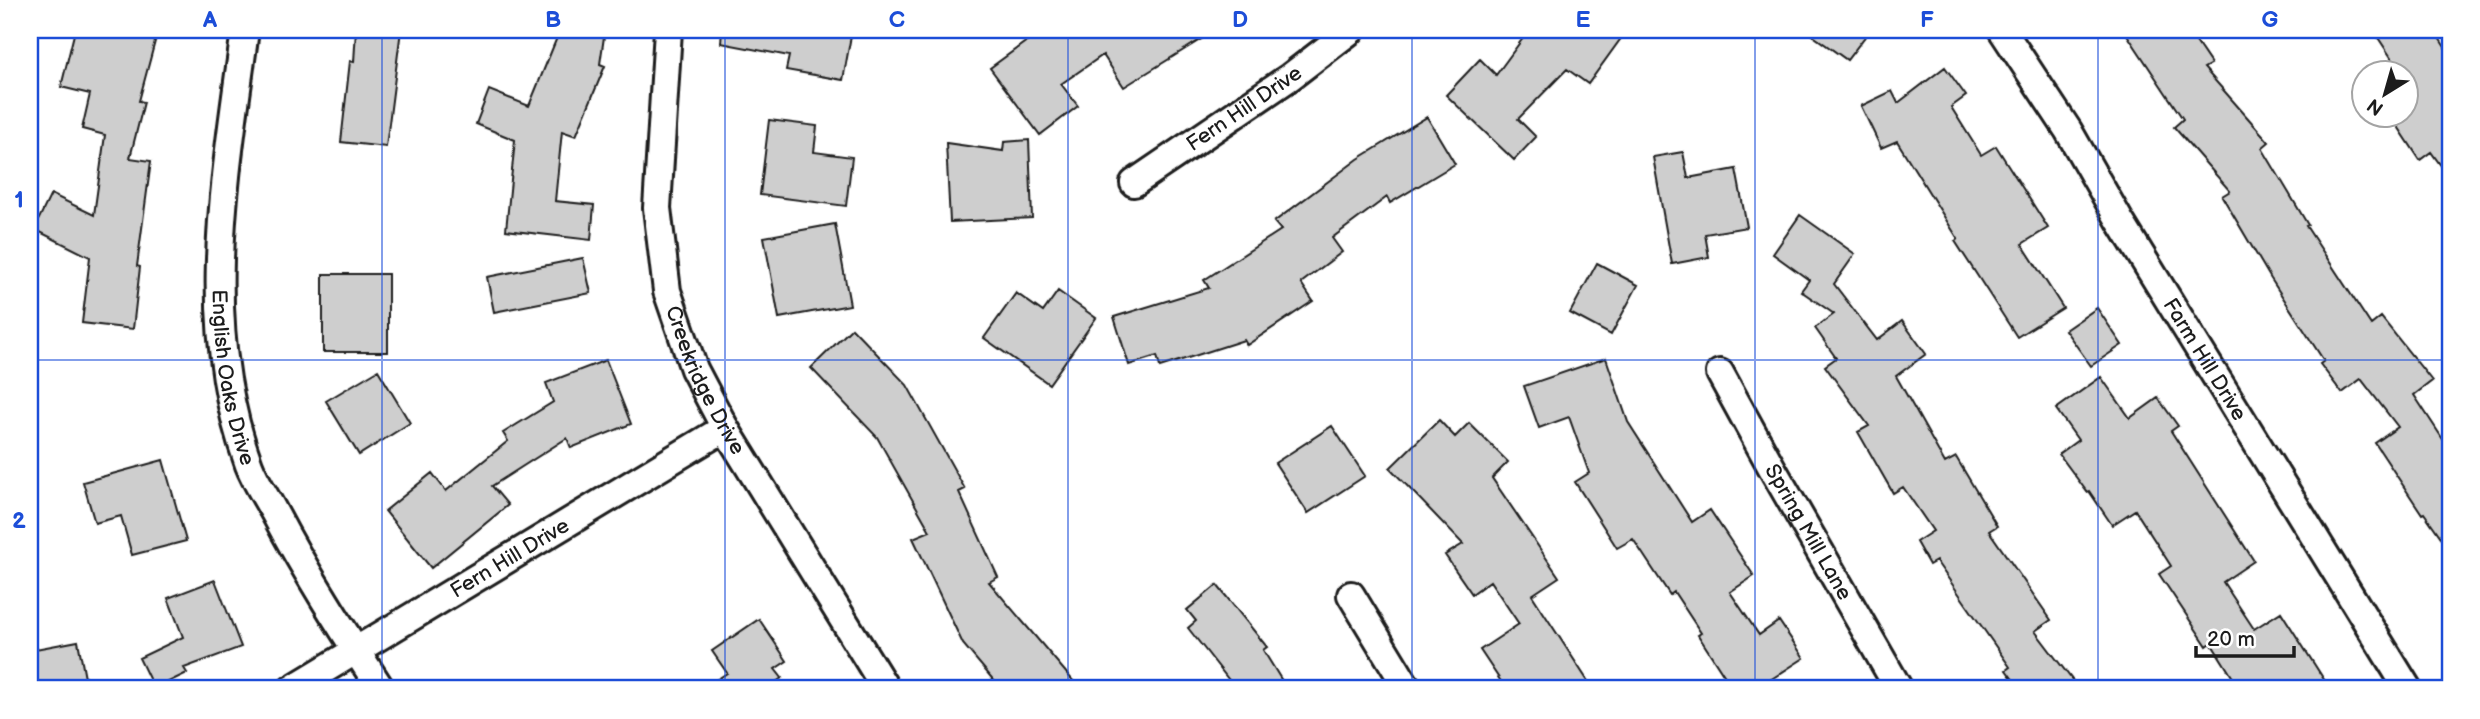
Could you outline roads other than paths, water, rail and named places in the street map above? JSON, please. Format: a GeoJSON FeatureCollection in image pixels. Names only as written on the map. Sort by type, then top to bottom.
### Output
{"type":"FeatureCollection","features":[{"type":"Feature","properties":{"kind":"street","name":"English Oaks Drive"},"geometry":{"type":"LineString","coordinates":[[246,30],[221,219],[220,326],[227,388],[250,467],[289,542],[381,689]]}},
{"type":"Feature","properties":{"kind":"street","name":"Creekridge Drive"},"geometry":{"type":"LineString","coordinates":[[668,30],[657,208],[667,291],[694,369],[725,428],[886,689]]}},
{"type":"Feature","properties":{"kind":"street","name":"Fern Hill Drive"},"geometry":{"type":"LineString","coordinates":[[1134,183],[1290,77],[1351,30]]}},
{"type":"Feature","properties":{"kind":"street","name":"Farm Hill Drive"},"geometry":{"type":"LineString","coordinates":[[2002,30],[2068,130],[2120,221],[2408,689]]}},
{"type":"Feature","properties":{"kind":"street","name":"Spring Mill Lane"},"geometry":{"type":"LineString","coordinates":[[1720,373],[1899,689]]}},
{"type":"Feature","properties":{"kind":"street","name":"Fern Hill Drive"},"geometry":{"type":"LineString","coordinates":[[292,689],[725,428]]}},
{"type":"Feature","properties":{"kind":"street"},"geometry":{"type":"LineString","coordinates":[[1351,595],[1408,689]]}}]}
